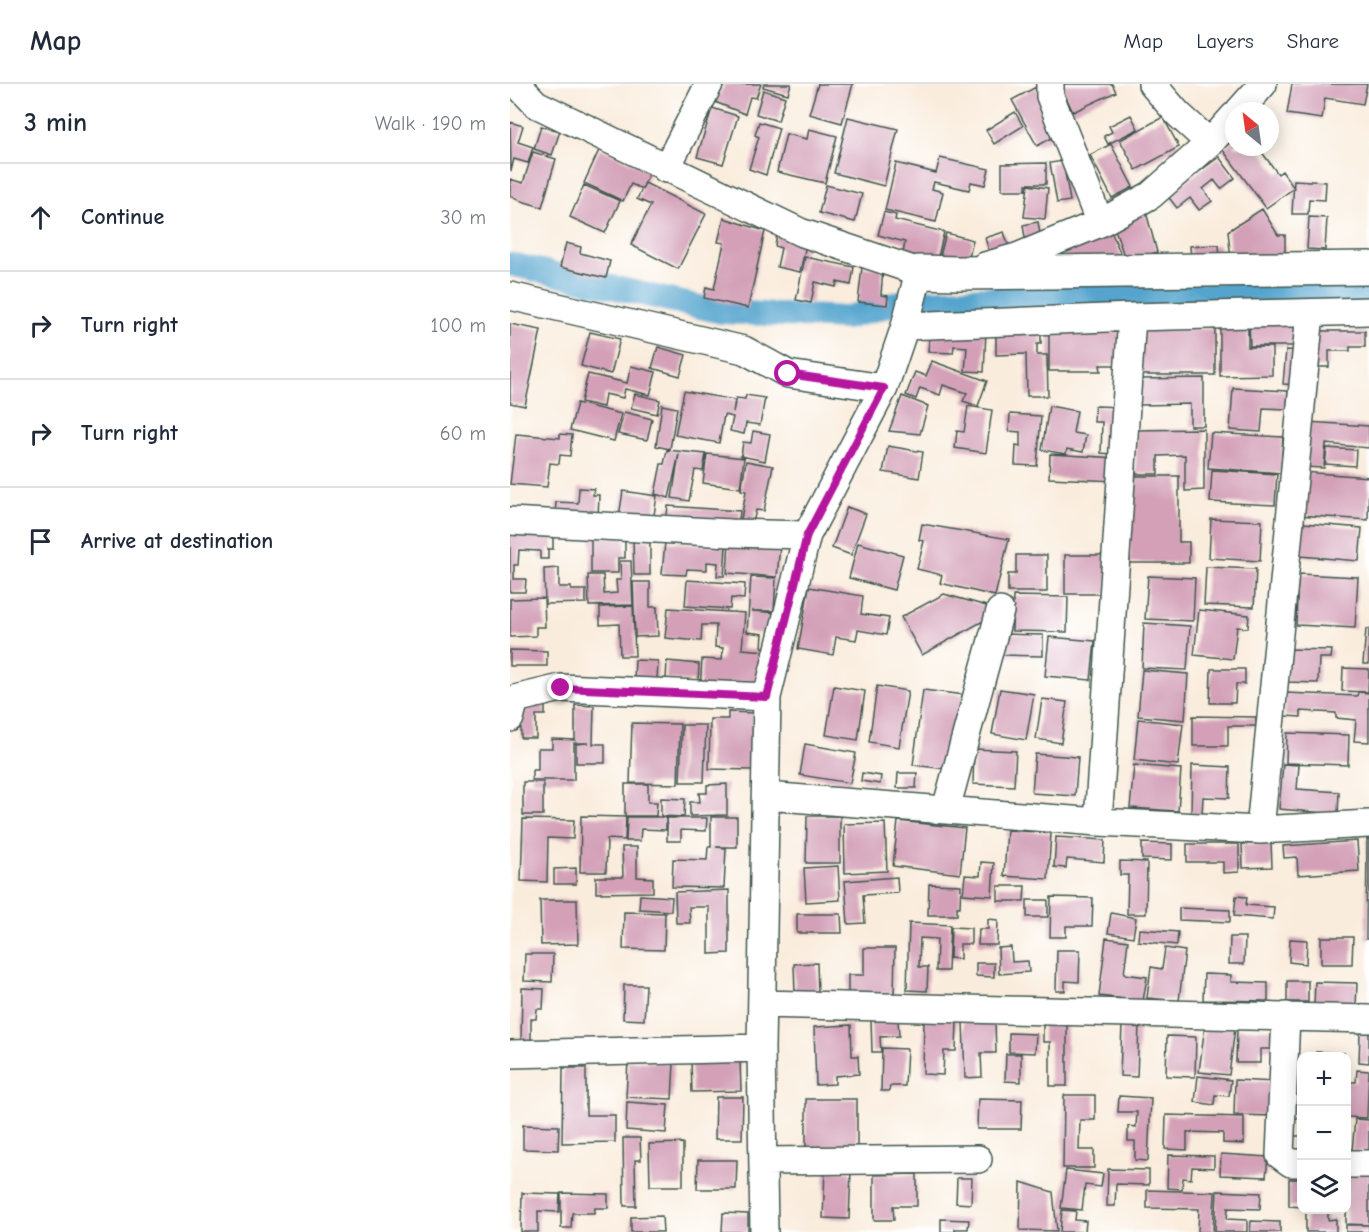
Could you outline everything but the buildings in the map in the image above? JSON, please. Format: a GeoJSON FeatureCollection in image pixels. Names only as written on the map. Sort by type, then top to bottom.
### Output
{"type":"FeatureCollection","features":[{"type":"Feature","properties":{"kind":"street"},"geometry":{"type":"LineString","coordinates":[[517,84],[536,104],[666,169],[915,284],[1017,258],[1100,223],[1151,195],[1210,143],[1225,126]]}},
{"type":"Feature","properties":{"kind":"street"},"geometry":{"type":"LineString","coordinates":[[666,169],[709,84]]}},
{"type":"Feature","properties":{"kind":"street"},"geometry":{"type":"LineString","coordinates":[[1050,84],[1050,96],[1100,223]]}},
{"type":"Feature","properties":{"kind":"street"},"geometry":{"type":"LineString","coordinates":[[1152,84],[1178,114],[1210,143]]}},
{"type":"Feature","properties":{"kind":"street"},"geometry":{"type":"LineString","coordinates":[[1247,102],[1263,84]]}},
{"type":"Feature","properties":{"kind":"street"},"geometry":{"type":"LineString","coordinates":[[958,273],[1369,268],[1369,256]]}},
{"type":"Feature","properties":{"kind":"street"},"geometry":{"type":"LineString","coordinates":[[764,1232],[761,1048],[767,697],[807,535],[884,388],[905,326],[915,284]]}},
{"type":"Feature","properties":{"kind":"street"},"geometry":{"type":"LineString","coordinates":[[510,296],[744,350],[788,374],[884,388]]}},
{"type":"Feature","properties":{"kind":"street"},"geometry":{"type":"LineString","coordinates":[[905,326],[1369,311]]}},
{"type":"Feature","properties":{"kind":"street"},"geometry":{"type":"LineString","coordinates":[[1260,830],[1310,313]]}},
{"type":"Feature","properties":{"kind":"street"},"geometry":{"type":"LineString","coordinates":[[1098,822],[1132,317]]}},
{"type":"Feature","properties":{"kind":"street"},"geometry":{"type":"LineString","coordinates":[[510,521],[807,535]]}},
{"type":"Feature","properties":{"kind":"street"},"geometry":{"type":"LineString","coordinates":[[946,809],[1000,610]]}},
{"type":"Feature","properties":{"kind":"street"},"geometry":{"type":"LineString","coordinates":[[510,718],[515,699],[561,688],[767,697]]}},
{"type":"Feature","properties":{"kind":"street"},"geometry":{"type":"LineString","coordinates":[[766,796],[1098,822],[1260,830],[1369,824]]}},
{"type":"Feature","properties":{"kind":"street"},"geometry":{"type":"LineString","coordinates":[[762,1004],[1369,1019]]}},
{"type":"Feature","properties":{"kind":"street"},"geometry":{"type":"LineString","coordinates":[[1286,1016],[1280,1155],[1291,1163],[1297,1163]]}},
{"type":"Feature","properties":{"kind":"street"},"geometry":{"type":"LineString","coordinates":[[510,1048],[510,1070]]}},
{"type":"Feature","properties":{"kind":"street"},"geometry":{"type":"LineString","coordinates":[[510,1054],[761,1048]]}},
{"type":"Feature","properties":{"kind":"street"},"geometry":{"type":"LineString","coordinates":[[764,1161],[978,1159]]}},
{"type":"Feature","properties":{"kind":"street"},"geometry":{"type":"LineString","coordinates":[[1351,1164],[1369,1164]]}},
{"type":"Feature","properties":{"kind":"waterway"},"geometry":{"type":"LineString","coordinates":[[510,264],[722,312],[846,318],[900,302],[1008,297],[1369,292]]}},
{"type":"Feature","properties":{"kind":"route"},"geometry":{"type":"LineString","coordinates":[[561,688],[767,697],[807,535],[884,388],[788,374]]}}]}
